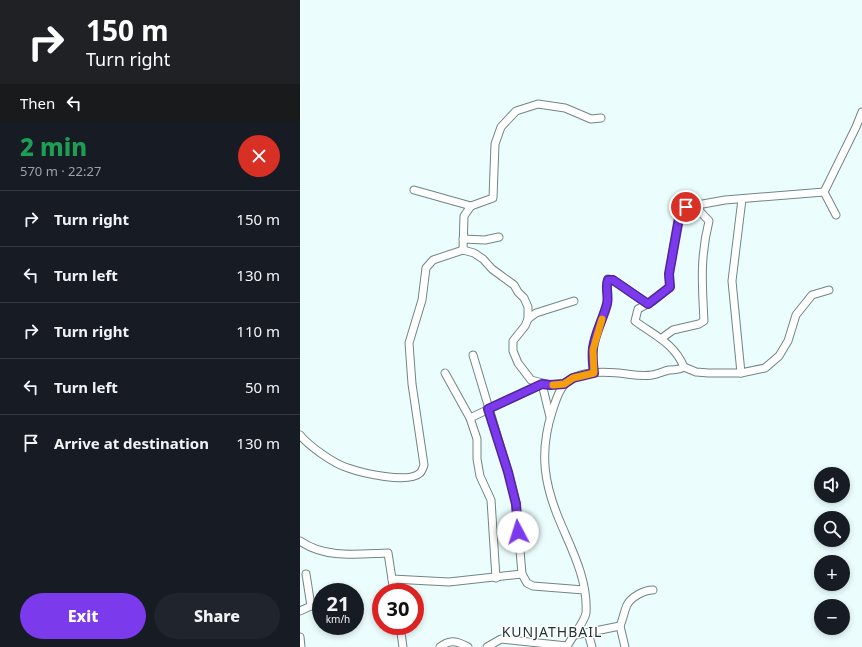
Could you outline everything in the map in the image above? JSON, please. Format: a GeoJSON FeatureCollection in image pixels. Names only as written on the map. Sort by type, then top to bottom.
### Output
{"type":"FeatureCollection","features":[{"type":"Feature","properties":{"kind":"street"},"geometry":{"type":"LineString","coordinates":[[463,250],[464,216],[471,206],[493,198],[495,144],[501,127],[516,111],[538,104],[565,108],[591,119],[601,118]]}},
{"type":"Feature","properties":{"kind":"street"},"geometry":{"type":"LineString","coordinates":[[824,192],[862,112]]}},
{"type":"Feature","properties":{"kind":"street"},"geometry":{"type":"LineString","coordinates":[[414,190],[471,206]]}},
{"type":"Feature","properties":{"kind":"street"},"geometry":{"type":"LineString","coordinates":[[824,192],[725,200],[686,207],[679,218],[669,274],[670,287],[648,304],[638,309],[635,321],[662,338],[675,351],[684,367],[696,372],[741,373],[765,368],[779,356],[788,341],[796,315],[812,295],[829,290]]}},
{"type":"Feature","properties":{"kind":"street"},"geometry":{"type":"LineString","coordinates":[[824,192],[836,215]]}},
{"type":"Feature","properties":{"kind":"street"},"geometry":{"type":"LineString","coordinates":[[741,373],[732,280],[742,199]]}},
{"type":"Feature","properties":{"kind":"street"},"geometry":{"type":"LineString","coordinates":[[662,338],[673,330],[699,324],[704,321],[701,277],[704,241],[709,221],[695,206]]}},
{"type":"Feature","properties":{"kind":"street"},"geometry":{"type":"LineString","coordinates":[[463,239],[485,240],[499,237]]}},
{"type":"Feature","properties":{"kind":"street"},"geometry":{"type":"LineString","coordinates":[[300,435],[317,451],[347,468],[394,478],[405,478],[421,472],[424,465],[412,384],[409,343],[422,300],[426,268],[433,260],[463,250],[474,253],[492,269],[514,284],[518,292],[524,298],[528,307],[528,319],[525,326],[513,341],[513,351],[518,363],[531,380],[550,385],[564,384],[573,378],[594,373],[608,372],[653,375],[672,369],[678,370],[684,367]]}},
{"type":"Feature","properties":{"kind":"street"},"geometry":{"type":"LineString","coordinates":[[594,373],[593,350],[595,337],[608,303],[608,290],[606,284],[608,280],[613,280],[648,304]]}},
{"type":"Feature","properties":{"kind":"street"},"geometry":{"type":"LineString","coordinates":[[528,319],[536,313],[574,301]]}},
{"type":"Feature","properties":{"kind":"street"},"geometry":{"type":"LineString","coordinates":[[473,355],[516,504],[522,574],[527,583],[532,586],[584,590]]}},
{"type":"Feature","properties":{"kind":"street"},"geometry":{"type":"LineString","coordinates":[[445,373],[470,418],[477,439],[477,459],[480,476],[491,500],[496,578]]}},
{"type":"Feature","properties":{"kind":"street"},"geometry":{"type":"LineString","coordinates":[[470,418],[542,384]]}},
{"type":"Feature","properties":{"kind":"street"},"geometry":{"type":"LineString","coordinates":[[542,384],[550,418]]}},
{"type":"Feature","properties":{"kind":"street"},"geometry":{"type":"LineString","coordinates":[[487,647],[501,639],[567,646],[586,615],[582,575],[554,508],[546,479],[544,463],[544,447],[550,418],[564,384]]}},
{"type":"Feature","properties":{"kind":"street"},"geometry":{"type":"LineString","coordinates":[[302,544],[325,552],[342,555],[388,553],[393,583]]}},
{"type":"Feature","properties":{"kind":"street"},"geometry":{"type":"LineString","coordinates":[[300,611],[311,606],[306,574]]}},
{"type":"Feature","properties":{"kind":"street"},"geometry":{"type":"LineString","coordinates":[[392,579],[450,582],[522,574]]}},
{"type":"Feature","properties":{"kind":"street"},"geometry":{"type":"LineString","coordinates":[[625,647],[620,626],[627,604],[634,597],[648,590],[653,590]]}},
{"type":"Feature","properties":{"kind":"street"},"geometry":{"type":"LineString","coordinates":[[575,635],[620,626]]}},
{"type":"Feature","properties":{"kind":"street"},"geometry":{"type":"LineString","coordinates":[[588,633],[592,647]]}},
{"type":"Feature","properties":{"kind":"street"},"geometry":{"type":"LineString","coordinates":[[401,635],[403,647]]}},
{"type":"Feature","properties":{"kind":"street"},"geometry":{"type":"LineString","coordinates":[[300,637],[301,647]]}},
{"type":"Feature","properties":{"kind":"street"},"geometry":{"type":"LineString","coordinates":[[440,647],[446,642],[458,642],[468,647]]}},
{"type":"Feature","properties":{"kind":"slow traffic"},"geometry":{"type":"LineString","coordinates":[[553,385],[564,384],[573,378],[584,374],[594,373],[593,350],[595,337],[602,319]]}},
{"type":"Feature","properties":{"kind":"district","name":"KUNJATHBAIL"},"geometry":{"type":"Point","coordinates":[552,632]}},
{"type":"Feature","properties":{"kind":"route"},"geometry":{"type":"LineString","coordinates":[[518,532],[516,504],[508,472],[488,409],[542,384],[564,384],[573,378],[584,374],[594,373],[593,350],[595,337],[608,303],[608,290],[606,284],[608,280],[613,280],[648,304],[670,287],[669,274],[679,218],[686,207]]}}]}
